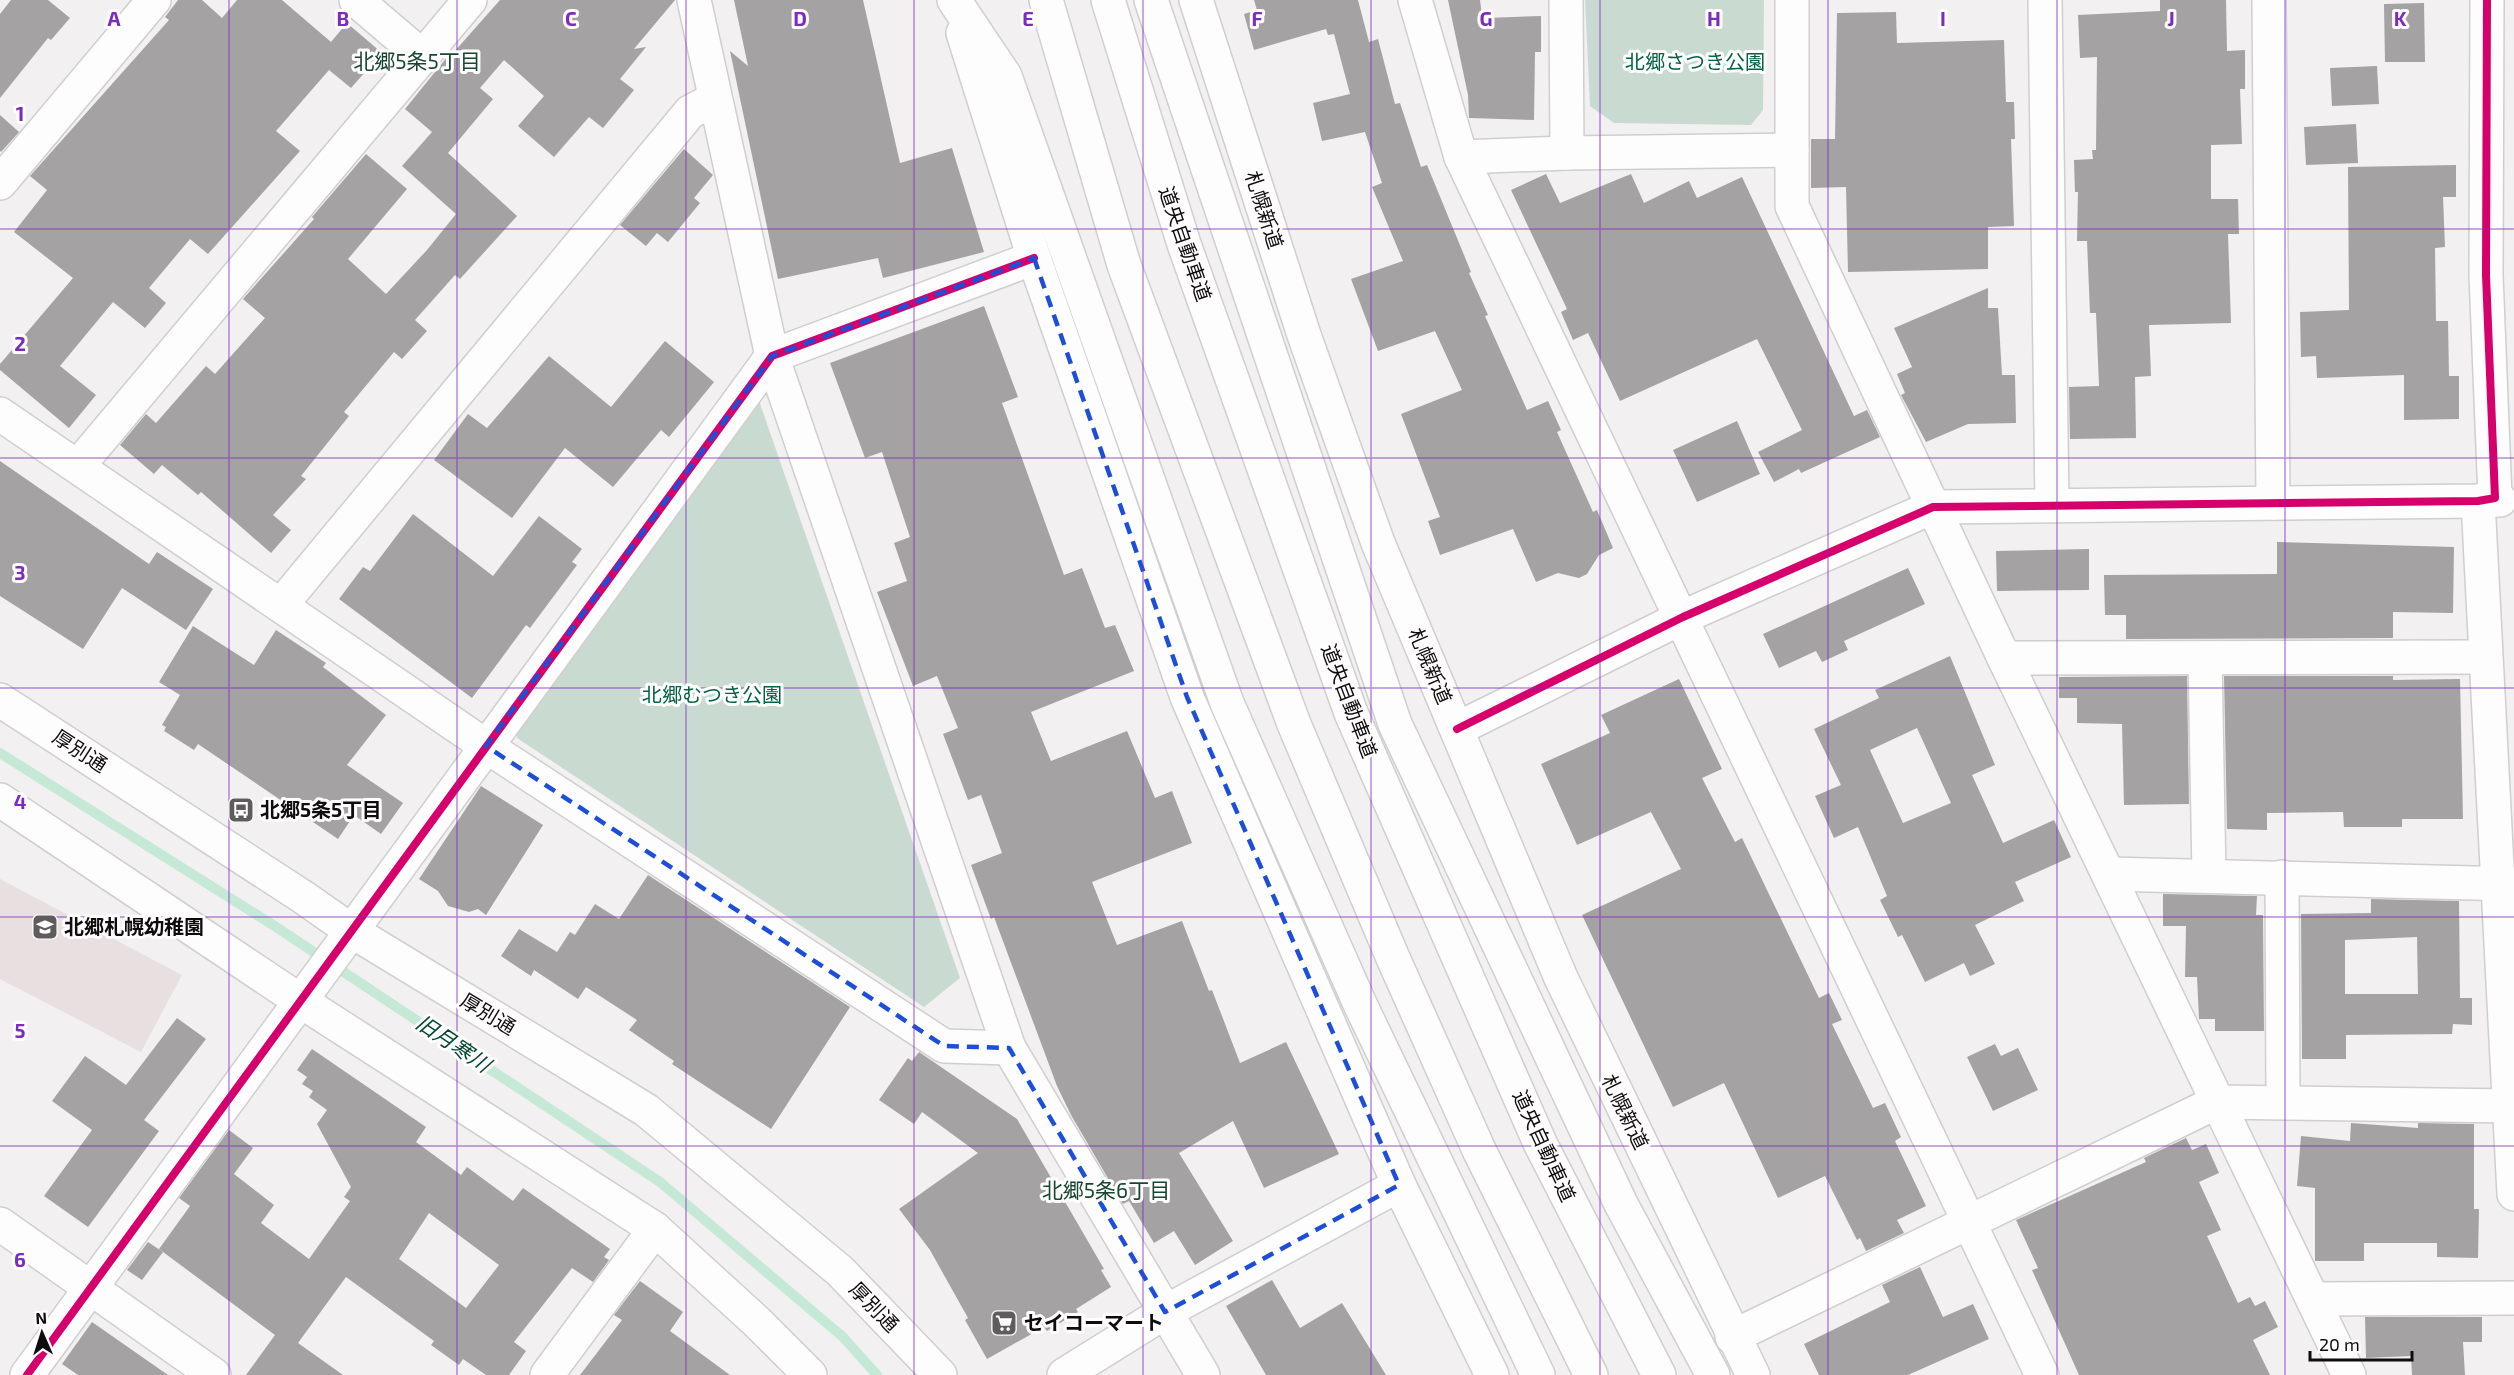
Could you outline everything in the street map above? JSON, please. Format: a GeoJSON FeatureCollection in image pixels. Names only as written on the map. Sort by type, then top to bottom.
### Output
{"type":"FeatureCollection","features":[{"type":"Feature","properties":{"kind":"main road"},"geometry":{"type":"LineString","coordinates":[[0,183],[154,0]]}},
{"type":"Feature","properties":{"kind":"main road"},"geometry":{"type":"LineString","coordinates":[[356,0],[423,57]]}},
{"type":"Feature","properties":{"kind":"main road"},"geometry":{"type":"LineString","coordinates":[[78,466],[470,0]]}},
{"type":"Feature","properties":{"kind":"main road"},"geometry":{"type":"LineString","coordinates":[[694,0],[772,356],[1009,1048],[1203,1375]]}},
{"type":"Feature","properties":{"kind":"main road"},"geometry":{"type":"LineString","coordinates":[[953,0],[1034,258],[1187,697],[1398,1185],[1492,1375]]}},
{"type":"Feature","properties":{"kind":"main road"},"geometry":{"type":"LineString","coordinates":[[953,0],[1005,76],[1227,704],[1360,1004],[1538,1375]]}},
{"type":"Feature","properties":{"kind":"main road"},"geometry":{"type":"LineString","coordinates":[[1046,0],[1124,265],[1294,724],[1393,958],[1479,1150],[1591,1375]]}},
{"type":"Feature","properties":{"kind":"main road","name":"道央自動車道"},"geometry":{"type":"LineString","coordinates":[[1108,0],[1184,244],[1351,713],[1540,1143],[1659,1375]]}},
{"type":"Feature","properties":{"kind":"main road"},"geometry":{"type":"LineString","coordinates":[[1151,0],[1395,724],[1621,1204],[1713,1375]]}},
{"type":"Feature","properties":{"kind":"main road","name":"札幌新道"},"geometry":{"type":"LineString","coordinates":[[1196,0],[1304,335],[1378,543],[1561,978],[1732,1337],[1753,1375]]}},
{"type":"Feature","properties":{"kind":"main road"},"geometry":{"type":"LineString","coordinates":[[1415,0],[1461,158],[1683,617],[2042,1375]]}},
{"type":"Feature","properties":{"kind":"main road"},"geometry":{"type":"LineString","coordinates":[[1566,0],[1566,153]]}},
{"type":"Feature","properties":{"kind":"main road"},"geometry":{"type":"LineString","coordinates":[[1792,0],[1792,206],[2004,658],[2349,1375]]}},
{"type":"Feature","properties":{"kind":"main road"},"geometry":{"type":"LineString","coordinates":[[2046,0],[2052,504]]}},
{"type":"Feature","properties":{"kind":"main road"},"geometry":{"type":"LineString","coordinates":[[2270,0],[2273,502]]}},
{"type":"Feature","properties":{"kind":"main road"},"geometry":{"type":"LineString","coordinates":[[2478,501],[2495,498],[2486,275],[2487,0]]}},
{"type":"Feature","properties":{"kind":"main road"},"geometry":{"type":"LineString","coordinates":[[281,605],[690,112],[715,99]]}},
{"type":"Feature","properties":{"kind":"main road"},"geometry":{"type":"LineString","coordinates":[[1461,158],[1566,153],[1792,150]]}},
{"type":"Feature","properties":{"kind":"main road"},"geometry":{"type":"LineString","coordinates":[[27,1375],[310,991],[345,938],[772,356],[1034,258]]}},
{"type":"Feature","properties":{"kind":"main road"},"geometry":{"type":"LineString","coordinates":[[0,414],[486,746],[944,1046],[1009,1048]]}},
{"type":"Feature","properties":{"kind":"main road"},"geometry":{"type":"LineString","coordinates":[[1457,729],[1683,617],[1933,507],[2514,500]]}},
{"type":"Feature","properties":{"kind":"main road"},"geometry":{"type":"LineString","coordinates":[[2478,501],[2484,657],[2506,883],[2514,1194]]}},
{"type":"Feature","properties":{"kind":"main road"},"geometry":{"type":"LineString","coordinates":[[2004,658],[2484,657]]}},
{"type":"Feature","properties":{"kind":"main road"},"geometry":{"type":"LineString","coordinates":[[2205,658],[2209,876]]}},
{"type":"Feature","properties":{"kind":"main road","name":"厚別通"},"geometry":{"type":"LineString","coordinates":[[0,700],[303,897],[345,938],[646,1110],[840,1271],[940,1375]]}},
{"type":"Feature","properties":{"kind":"main road"},"geometry":{"type":"LineString","coordinates":[[0,800],[310,991],[655,1230],[757,1322],[810,1375]]}},
{"type":"Feature","properties":{"kind":"main road"},"geometry":{"type":"LineString","coordinates":[[2109,874],[2506,883]]}},
{"type":"Feature","properties":{"kind":"main road"},"geometry":{"type":"LineString","coordinates":[[2282,877],[2283,1102]]}},
{"type":"Feature","properties":{"kind":"main road"},"geometry":{"type":"LineString","coordinates":[[1732,1337],[2217,1102],[2512,1106]]}},
{"type":"Feature","properties":{"kind":"main road"},"geometry":{"type":"LineString","coordinates":[[1064,1375],[1165,1312],[1398,1185]]}},
{"type":"Feature","properties":{"kind":"main road"},"geometry":{"type":"LineString","coordinates":[[0,1224],[214,1375]]}},
{"type":"Feature","properties":{"kind":"main road"},"geometry":{"type":"LineString","coordinates":[[547,1375],[655,1230]]}},
{"type":"Feature","properties":{"kind":"main road"},"geometry":{"type":"LineString","coordinates":[[2314,1299],[2514,1298]]}},
{"type":"Feature","properties":{"kind":"highlighted area"},"geometry":{"type":"Polygon","coordinates":[[[1034,258],[1187,697],[1399,1185],[1165,1312],[1009,1048],[944,1046],[486,746],[772,356],[1034,258]]]}},
{"type":"Feature","properties":{"kind":"shaded area","name":"北郷札幌幼稚園"},"geometry":{"type":"Polygon","coordinates":[[[0,879],[182,975],[141,1052],[0,979],[0,879]]]}},
{"type":"Feature","properties":{"kind":"green space","name":"北郷さつき公園"},"geometry":{"type":"Polygon","coordinates":[[[1585,0],[1764,0],[1763,110],[1751,125],[1614,123],[1590,106],[1585,0]]]}},
{"type":"Feature","properties":{"kind":"green space","name":"北郷むつき公園"},"geometry":{"type":"Polygon","coordinates":[[[758,398],[960,978],[924,1007],[517,738],[516,718],[758,398]]]}},
{"type":"Feature","properties":{"kind":"building"},"geometry":{"type":"Polygon","coordinates":[[[11,0],[48,0],[70,18],[51,40],[48,38],[0,98],[0,14],[11,0]]]}},
{"type":"Feature","properties":{"kind":"building"},"geometry":{"type":"Polygon","coordinates":[[[178,0],[202,0],[222,18],[237,0],[282,0],[331,42],[347,23],[382,53],[351,88],[329,70],[276,131],[300,151],[208,254],[190,239],[149,288],[166,303],[145,328],[113,302],[60,366],[96,395],[69,428],[0,370],[0,364],[73,278],[14,232],[47,190],[30,176],[169,20],[165,17],[178,0]]]}},
{"type":"Feature","properties":{"kind":"building"},"geometry":{"type":"Polygon","coordinates":[[[500,0],[675,0],[634,49],[646,47],[620,79],[634,90],[603,128],[589,117],[554,157],[518,126],[544,96],[504,60],[480,88],[493,99],[448,153],[517,216],[460,279],[455,275],[415,320],[427,331],[402,359],[394,352],[344,412],[349,416],[301,476],[306,479],[273,515],[291,530],[271,553],[201,492],[198,495],[162,465],[154,474],[120,445],[146,414],[156,423],[206,366],[215,374],[265,318],[243,299],[314,219],[312,217],[366,154],[407,189],[348,259],[386,294],[427,250],[456,214],[402,166],[432,132],[405,109],[452,51],[454,52],[500,0]]]}},
{"type":"Feature","properties":{"kind":"building"},"geometry":{"type":"Polygon","coordinates":[[[734,0],[863,0],[900,163],[952,148],[984,252],[883,278],[878,258],[778,279],[730,51],[748,66],[734,0]]]}},
{"type":"Feature","properties":{"kind":"building"},"geometry":{"type":"Polygon","coordinates":[[[1254,0],[1358,0],[1369,42],[1378,39],[1395,104],[1400,103],[1421,167],[1427,165],[1488,315],[1485,316],[1527,410],[1548,401],[1561,430],[1557,432],[1593,512],[1597,510],[1613,548],[1599,555],[1587,574],[1579,578],[1558,573],[1536,582],[1513,529],[1440,555],[1428,521],[1440,517],[1401,414],[1462,390],[1435,331],[1378,351],[1351,279],[1403,261],[1372,187],[1382,183],[1365,132],[1322,141],[1313,103],[1350,94],[1334,34],[1328,35],[1326,29],[1254,50],[1244,14],[1257,10],[1254,0]]]}},
{"type":"Feature","properties":{"kind":"building"},"geometry":{"type":"Polygon","coordinates":[[[1448,0],[1480,0],[1482,16],[1486,15],[1486,18],[1541,16],[1541,52],[1535,52],[1534,120],[1469,118],[1468,95],[1448,0]]]}},
{"type":"Feature","properties":{"kind":"building"},"geometry":{"type":"Polygon","coordinates":[[[2160,0],[2226,0],[2227,51],[2245,50],[2245,89],[2240,89],[2242,144],[2211,145],[2211,199],[2238,199],[2239,234],[2228,234],[2231,323],[2149,325],[2151,376],[2135,377],[2136,438],[2070,439],[2069,387],[2099,386],[2096,313],[2090,313],[2087,241],[2077,241],[2078,192],[2075,192],[2074,160],[2093,159],[2092,150],[2096,150],[2097,57],[2080,58],[2078,15],[2160,11],[2160,0]]]}},
{"type":"Feature","properties":{"kind":"building"},"geometry":{"type":"Polygon","coordinates":[[[2424,3],[2425,62],[2385,62],[2384,4],[2424,3]]]}},
{"type":"Feature","properties":{"kind":"building"},"geometry":{"type":"Polygon","coordinates":[[[1896,12],[1897,43],[2004,40],[2006,102],[2014,102],[2015,139],[2011,139],[2014,226],[1988,227],[1988,269],[1848,272],[1846,187],[1811,188],[1811,139],[1835,139],[1837,13],[1896,12]]]}},
{"type":"Feature","properties":{"kind":"building"},"geometry":{"type":"Polygon","coordinates":[[[2377,66],[2379,104],[2332,106],[2330,68],[2377,66]]]}},
{"type":"Feature","properties":{"kind":"building"},"geometry":{"type":"Polygon","coordinates":[[[0,115],[19,132],[1,152],[0,151],[0,115]]]}},
{"type":"Feature","properties":{"kind":"building"},"geometry":{"type":"Polygon","coordinates":[[[2356,124],[2358,163],[2306,165],[2304,127],[2356,124]]]}},
{"type":"Feature","properties":{"kind":"building"},"geometry":{"type":"Polygon","coordinates":[[[684,149],[713,175],[694,198],[700,203],[668,242],[657,233],[646,246],[620,225],[684,149]]]}},
{"type":"Feature","properties":{"kind":"building"},"geometry":{"type":"Polygon","coordinates":[[[2456,165],[2456,197],[2443,197],[2445,247],[2435,248],[2436,321],[2448,321],[2449,376],[2459,376],[2459,419],[2404,420],[2404,375],[2317,378],[2316,356],[2301,357],[2300,312],[2349,310],[2348,167],[2456,165]]]}},
{"type":"Feature","properties":{"kind":"building"},"geometry":{"type":"Polygon","coordinates":[[[1546,174],[1560,203],[1631,174],[1644,203],[1689,181],[1697,198],[1742,177],[1854,416],[1867,410],[1880,437],[1801,473],[1799,469],[1774,482],[1758,452],[1802,430],[1757,339],[1620,401],[1588,333],[1573,340],[1561,312],[1567,309],[1511,190],[1546,174]]]}},
{"type":"Feature","properties":{"kind":"building"},"geometry":{"type":"Polygon","coordinates":[[[1988,288],[1988,308],[1998,308],[2002,375],[2015,375],[2016,423],[1968,424],[1926,442],[1901,395],[1905,393],[1897,374],[1912,367],[1894,328],[1988,288]]]}},
{"type":"Feature","properties":{"kind":"building"},"geometry":{"type":"Polygon","coordinates":[[[984,306],[1018,397],[1002,403],[1064,575],[1082,568],[1105,628],[1115,625],[1134,671],[1031,712],[1051,761],[1127,731],[1155,798],[1172,791],[1192,843],[1092,882],[1117,945],[1182,921],[1240,1063],[1286,1042],[1339,1154],[1264,1188],[1233,1121],[1179,1153],[1233,1241],[1195,1265],[1174,1231],[1154,1243],[1129,1201],[1123,1204],[1071,1115],[1057,1086],[994,917],[991,919],[971,865],[1002,853],[981,795],[968,800],[943,734],[958,728],[937,676],[913,686],[877,592],[907,581],[894,543],[910,537],[882,452],[865,458],[830,363],[984,306]]]}},
{"type":"Feature","properties":{"kind":"building"},"geometry":{"type":"Polygon","coordinates":[[[665,341],[714,382],[669,437],[661,430],[613,487],[565,448],[512,518],[434,460],[468,414],[487,428],[549,356],[611,407],[665,341]]]}},
{"type":"Feature","properties":{"kind":"building"},"geometry":{"type":"Polygon","coordinates":[[[1737,421],[1760,474],[1697,502],[1673,450],[1737,421]]]}},
{"type":"Feature","properties":{"kind":"building"},"geometry":{"type":"Polygon","coordinates":[[[0,461],[149,564],[157,552],[213,589],[186,630],[122,588],[83,649],[0,596],[0,461]]]}},
{"type":"Feature","properties":{"kind":"building"},"geometry":{"type":"Polygon","coordinates":[[[413,514],[493,576],[539,516],[582,549],[572,562],[577,565],[530,628],[526,625],[472,698],[339,599],[363,567],[370,571],[413,514]]]}},
{"type":"Feature","properties":{"kind":"building"},"geometry":{"type":"Polygon","coordinates":[[[2277,542],[2454,547],[2453,613],[2393,612],[2393,638],[2126,639],[2126,615],[2105,615],[2104,575],[2277,574],[2277,542]]]}},
{"type":"Feature","properties":{"kind":"building"},"geometry":{"type":"Polygon","coordinates":[[[2089,549],[2089,590],[1997,591],[1996,551],[2089,549]]]}},
{"type":"Feature","properties":{"kind":"building"},"geometry":{"type":"Polygon","coordinates":[[[1908,568],[1925,604],[1844,641],[1848,650],[1822,662],[1816,651],[1779,668],[1763,634],[1908,568]]]}},
{"type":"Feature","properties":{"kind":"building"},"geometry":{"type":"Polygon","coordinates":[[[193,626],[254,665],[276,630],[326,663],[323,667],[386,715],[347,765],[403,803],[381,834],[354,815],[338,839],[198,744],[194,750],[164,731],[166,727],[162,725],[180,695],[159,682],[193,626]]]}},
{"type":"Feature","properties":{"kind":"building"},"geometry":{"type":"Polygon","coordinates":[[[1950,656],[1995,765],[1972,775],[2003,843],[2054,820],[2071,857],[2015,882],[2024,901],[1975,925],[1995,964],[1970,976],[1964,963],[1925,982],[1902,935],[1898,937],[1880,900],[1887,896],[1858,827],[1834,838],[1815,796],[1841,785],[1814,729],[1879,698],[1875,690],[1950,656]],[[1917,728],[1870,750],[1903,823],[1951,803],[1917,728]]]}},
{"type":"Feature","properties":{"kind":"building"},"geometry":{"type":"Polygon","coordinates":[[[2187,676],[2189,804],[2124,805],[2122,724],[2077,723],[2077,698],[2059,698],[2059,677],[2187,676]]]}},
{"type":"Feature","properties":{"kind":"building"},"geometry":{"type":"Polygon","coordinates":[[[2224,676],[2393,676],[2393,680],[2460,679],[2463,819],[2402,819],[2402,827],[2344,827],[2343,812],[2267,813],[2267,830],[2227,829],[2224,676]]]}},
{"type":"Feature","properties":{"kind":"building"},"geometry":{"type":"Polygon","coordinates":[[[1679,679],[1722,769],[1702,778],[1735,842],[1742,838],[1819,998],[1829,993],[1842,1020],[1832,1024],[1873,1108],[1885,1103],[1901,1137],[1895,1141],[1926,1206],[1897,1220],[1904,1233],[1866,1251],[1860,1238],[1857,1240],[1825,1176],[1778,1198],[1724,1083],[1673,1107],[1582,915],[1681,869],[1651,812],[1577,845],[1541,764],[1610,733],[1601,715],[1679,679]]]}},
{"type":"Feature","properties":{"kind":"building"},"geometry":{"type":"Polygon","coordinates":[[[481,786],[543,825],[486,915],[478,909],[469,912],[448,906],[438,891],[419,879],[481,786]]]}},
{"type":"Feature","properties":{"kind":"building"},"geometry":{"type":"Polygon","coordinates":[[[648,875],[850,1007],[771,1129],[672,1064],[674,1061],[629,1030],[637,1020],[586,987],[578,999],[534,970],[531,976],[501,956],[519,929],[557,952],[570,932],[575,935],[595,904],[619,919],[648,875]]]}},
{"type":"Feature","properties":{"kind":"building"},"geometry":{"type":"Polygon","coordinates":[[[2163,894],[2257,896],[2256,915],[2263,915],[2264,1031],[2215,1031],[2215,1019],[2199,1019],[2197,977],[2185,977],[2186,926],[2163,926],[2163,894]]]}},
{"type":"Feature","properties":{"kind":"building"},"geometry":{"type":"Polygon","coordinates":[[[2371,899],[2459,901],[2460,998],[2472,998],[2472,1025],[2453,1024],[2452,1034],[2346,1035],[2346,1059],[2302,1059],[2301,914],[2371,913],[2371,899]],[[2417,937],[2345,940],[2345,994],[2418,994],[2417,937]]]}},
{"type":"Feature","properties":{"kind":"building"},"geometry":{"type":"Polygon","coordinates":[[[177,1018],[206,1039],[144,1120],[159,1131],[88,1227],[44,1196],[92,1130],[52,1101],[85,1056],[126,1085],[177,1018]]]}},
{"type":"Feature","properties":{"kind":"building"},"geometry":{"type":"Polygon","coordinates":[[[1995,1044],[2001,1056],[2018,1048],[2038,1090],[1993,1111],[1967,1057],[1995,1044]]]}},
{"type":"Feature","properties":{"kind":"building"},"geometry":{"type":"Polygon","coordinates":[[[312,1049],[426,1127],[416,1142],[461,1175],[467,1167],[513,1201],[523,1188],[610,1249],[604,1257],[609,1260],[593,1282],[572,1268],[514,1342],[526,1351],[509,1375],[486,1375],[463,1359],[459,1365],[431,1345],[434,1341],[346,1277],[298,1343],[343,1375],[246,1375],[275,1335],[159,1249],[190,1206],[179,1198],[229,1130],[253,1148],[234,1174],[274,1205],[261,1223],[309,1259],[350,1201],[344,1197],[351,1187],[317,1124],[327,1110],[309,1097],[313,1091],[302,1084],[307,1077],[297,1070],[312,1049]],[[429,1213],[399,1259],[466,1308],[499,1265],[429,1213]]]}},
{"type":"Feature","properties":{"kind":"building"},"geometry":{"type":"Polygon","coordinates":[[[919,1052],[1017,1119],[1104,1269],[1101,1270],[1111,1287],[1076,1309],[1078,1312],[1047,1331],[1044,1327],[987,1359],[965,1320],[968,1318],[930,1250],[899,1209],[978,1153],[922,1112],[914,1124],[879,1100],[908,1058],[912,1061],[919,1052]]]}},
{"type":"Feature","properties":{"kind":"building"},"geometry":{"type":"Polygon","coordinates":[[[2351,1123],[2418,1128],[2418,1123],[2474,1124],[2474,1209],[2479,1209],[2478,1258],[2437,1257],[2437,1243],[2364,1243],[2364,1261],[2315,1261],[2315,1188],[2297,1186],[2301,1136],[2350,1141],[2351,1123]]]}},
{"type":"Feature","properties":{"kind":"building"},"geometry":{"type":"Polygon","coordinates":[[[2186,1138],[2192,1150],[2206,1144],[2219,1173],[2199,1182],[2221,1230],[2207,1236],[2238,1303],[2250,1297],[2255,1306],[2265,1301],[2278,1327],[2253,1340],[2270,1375],[2079,1375],[2032,1270],[2038,1268],[2016,1220],[2146,1162],[2144,1158],[2186,1138]]]}},
{"type":"Feature","properties":{"kind":"building"},"geometry":{"type":"Polygon","coordinates":[[[148,1242],[163,1252],[142,1280],[127,1270],[148,1242]]]}},
{"type":"Feature","properties":{"kind":"building"},"geometry":{"type":"Polygon","coordinates":[[[1920,1267],[1943,1317],[1973,1304],[1989,1339],[1908,1375],[1819,1375],[1804,1344],[1890,1302],[1882,1285],[1920,1267]]]}},
{"type":"Feature","properties":{"kind":"building"},"geometry":{"type":"Polygon","coordinates":[[[1272,1280],[1300,1328],[1342,1303],[1386,1375],[1266,1375],[1226,1306],[1272,1280]]]}},
{"type":"Feature","properties":{"kind":"building"},"geometry":{"type":"Polygon","coordinates":[[[640,1281],[683,1312],[670,1331],[730,1375],[580,1375],[622,1320],[614,1315],[640,1281]]]}},
{"type":"Feature","properties":{"kind":"building"},"geometry":{"type":"Polygon","coordinates":[[[2365,1317],[2482,1317],[2482,1342],[2463,1342],[2465,1375],[2412,1375],[2411,1356],[2366,1358],[2365,1317]]]}},
{"type":"Feature","properties":{"kind":"building"},"geometry":{"type":"Polygon","coordinates":[[[92,1322],[168,1375],[78,1375],[62,1364],[92,1322]]]}},
{"type":"Feature","properties":{"kind":"waterway","name":"旧月寒川"},"geometry":{"type":"LineString","coordinates":[[0,753],[273,925],[660,1182],[843,1337],[877,1375]]}},
{"type":"Feature","properties":{"kind":"cycle path"},"geometry":{"type":"LineString","coordinates":[[1457,729],[1683,617],[1933,507],[2478,501],[2495,498],[2486,275],[2487,0]]}},
{"type":"Feature","properties":{"kind":"cycle path"},"geometry":{"type":"LineString","coordinates":[[27,1375],[772,356],[1034,258]]}},
{"type":"Feature","properties":{"kind":"place","name":"北郷5条5丁目"},"geometry":{"type":"Point","coordinates":[241,810]}},
{"type":"Feature","properties":{"kind":"place","name":"北郷札幌幼稚園"},"geometry":{"type":"Point","coordinates":[45,927]}},
{"type":"Feature","properties":{"kind":"place","name":"セイコーマート"},"geometry":{"type":"Point","coordinates":[1004,1323]}},
{"type":"Feature","properties":{"kind":"district","name":"北郷5条5丁目"},"geometry":{"type":"Point","coordinates":[417,62]}},
{"type":"Feature","properties":{"kind":"district","name":"北郷5条6丁目"},"geometry":{"type":"Point","coordinates":[1106,1191]}}]}
